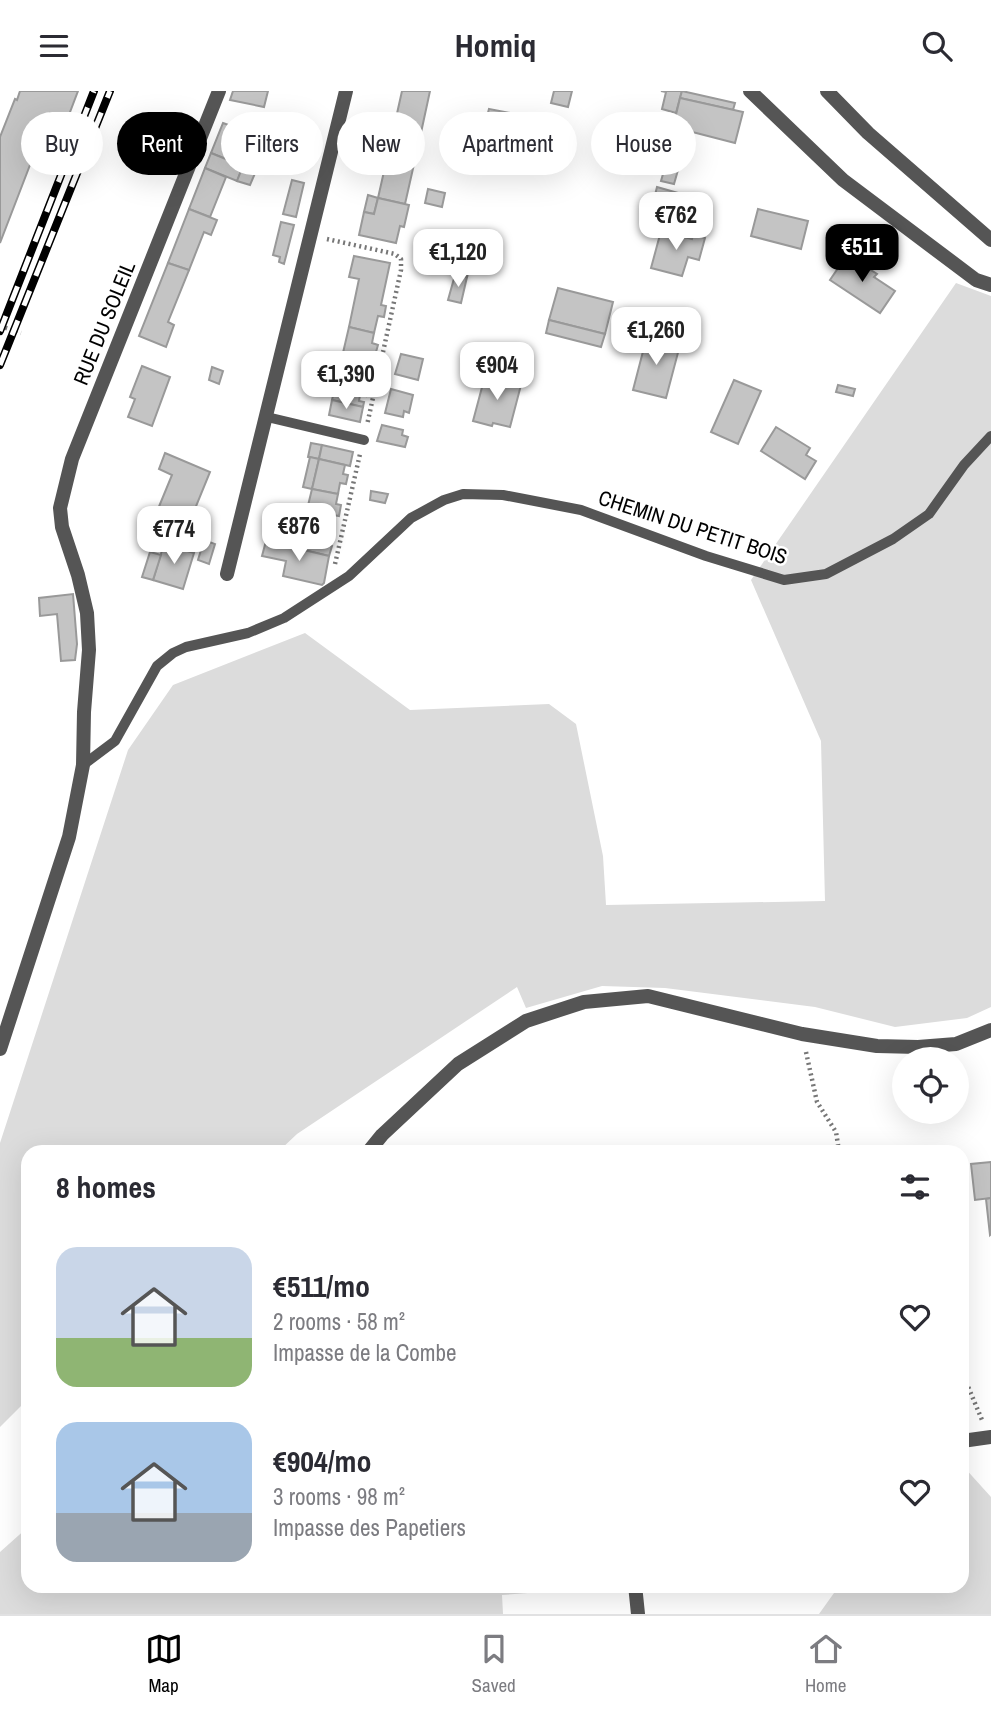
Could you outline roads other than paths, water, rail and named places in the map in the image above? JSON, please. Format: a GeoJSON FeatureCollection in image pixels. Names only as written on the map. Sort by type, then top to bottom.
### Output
{"type":"FeatureCollection","features":[{"type":"Feature","properties":{"kind":"street","name":"RUE DU SOLEIL"},"geometry":{"type":"LineString","coordinates":[[0,1049],[69,837],[83,765],[89,650],[87,613],[62,527],[60,508],[64,483],[219,91]]}},
{"type":"Feature","properties":{"kind":"street"},"geometry":{"type":"LineString","coordinates":[[227,574],[346,91]]}},
{"type":"Feature","properties":{"kind":"street"},"geometry":{"type":"LineString","coordinates":[[750,91],[843,180],[976,280],[991,285]]}},
{"type":"Feature","properties":{"kind":"street"},"geometry":{"type":"LineString","coordinates":[[827,91],[868,133],[991,240]]}},
{"type":"Feature","properties":{"kind":"street"},"geometry":{"type":"LineString","coordinates":[[374,1145],[458,1064],[526,1021],[584,1002],[648,996],[802,1034],[877,1047],[956,1044],[991,1030]]}},
{"type":"Feature","properties":{"kind":"street"},"geometry":{"type":"LineString","coordinates":[[969,1440],[989,1438]]}},
{"type":"Feature","properties":{"kind":"street"},"geometry":{"type":"LineString","coordinates":[[636,1593],[638,1614]]}},
{"type":"Feature","properties":{"kind":"lane"},"geometry":{"type":"LineString","coordinates":[[267,417],[364,440]]}},
{"type":"Feature","properties":{"kind":"lane","name":"CHEMIN DU PETIT BOIS"},"geometry":{"type":"LineString","coordinates":[[83,765],[115,741],[157,666],[173,653],[186,647],[248,633],[284,618],[349,576],[411,518],[444,500],[463,494],[503,495],[581,510],[706,556],[784,580],[826,574],[893,539],[929,514],[964,465],[991,436]]}},
{"type":"Feature","properties":{"kind":"railway"},"geometry":{"type":"LineString","coordinates":[[0,331],[94,91]]}},
{"type":"Feature","properties":{"kind":"railway"},"geometry":{"type":"LineString","coordinates":[[0,365],[110,91]]}}]}
